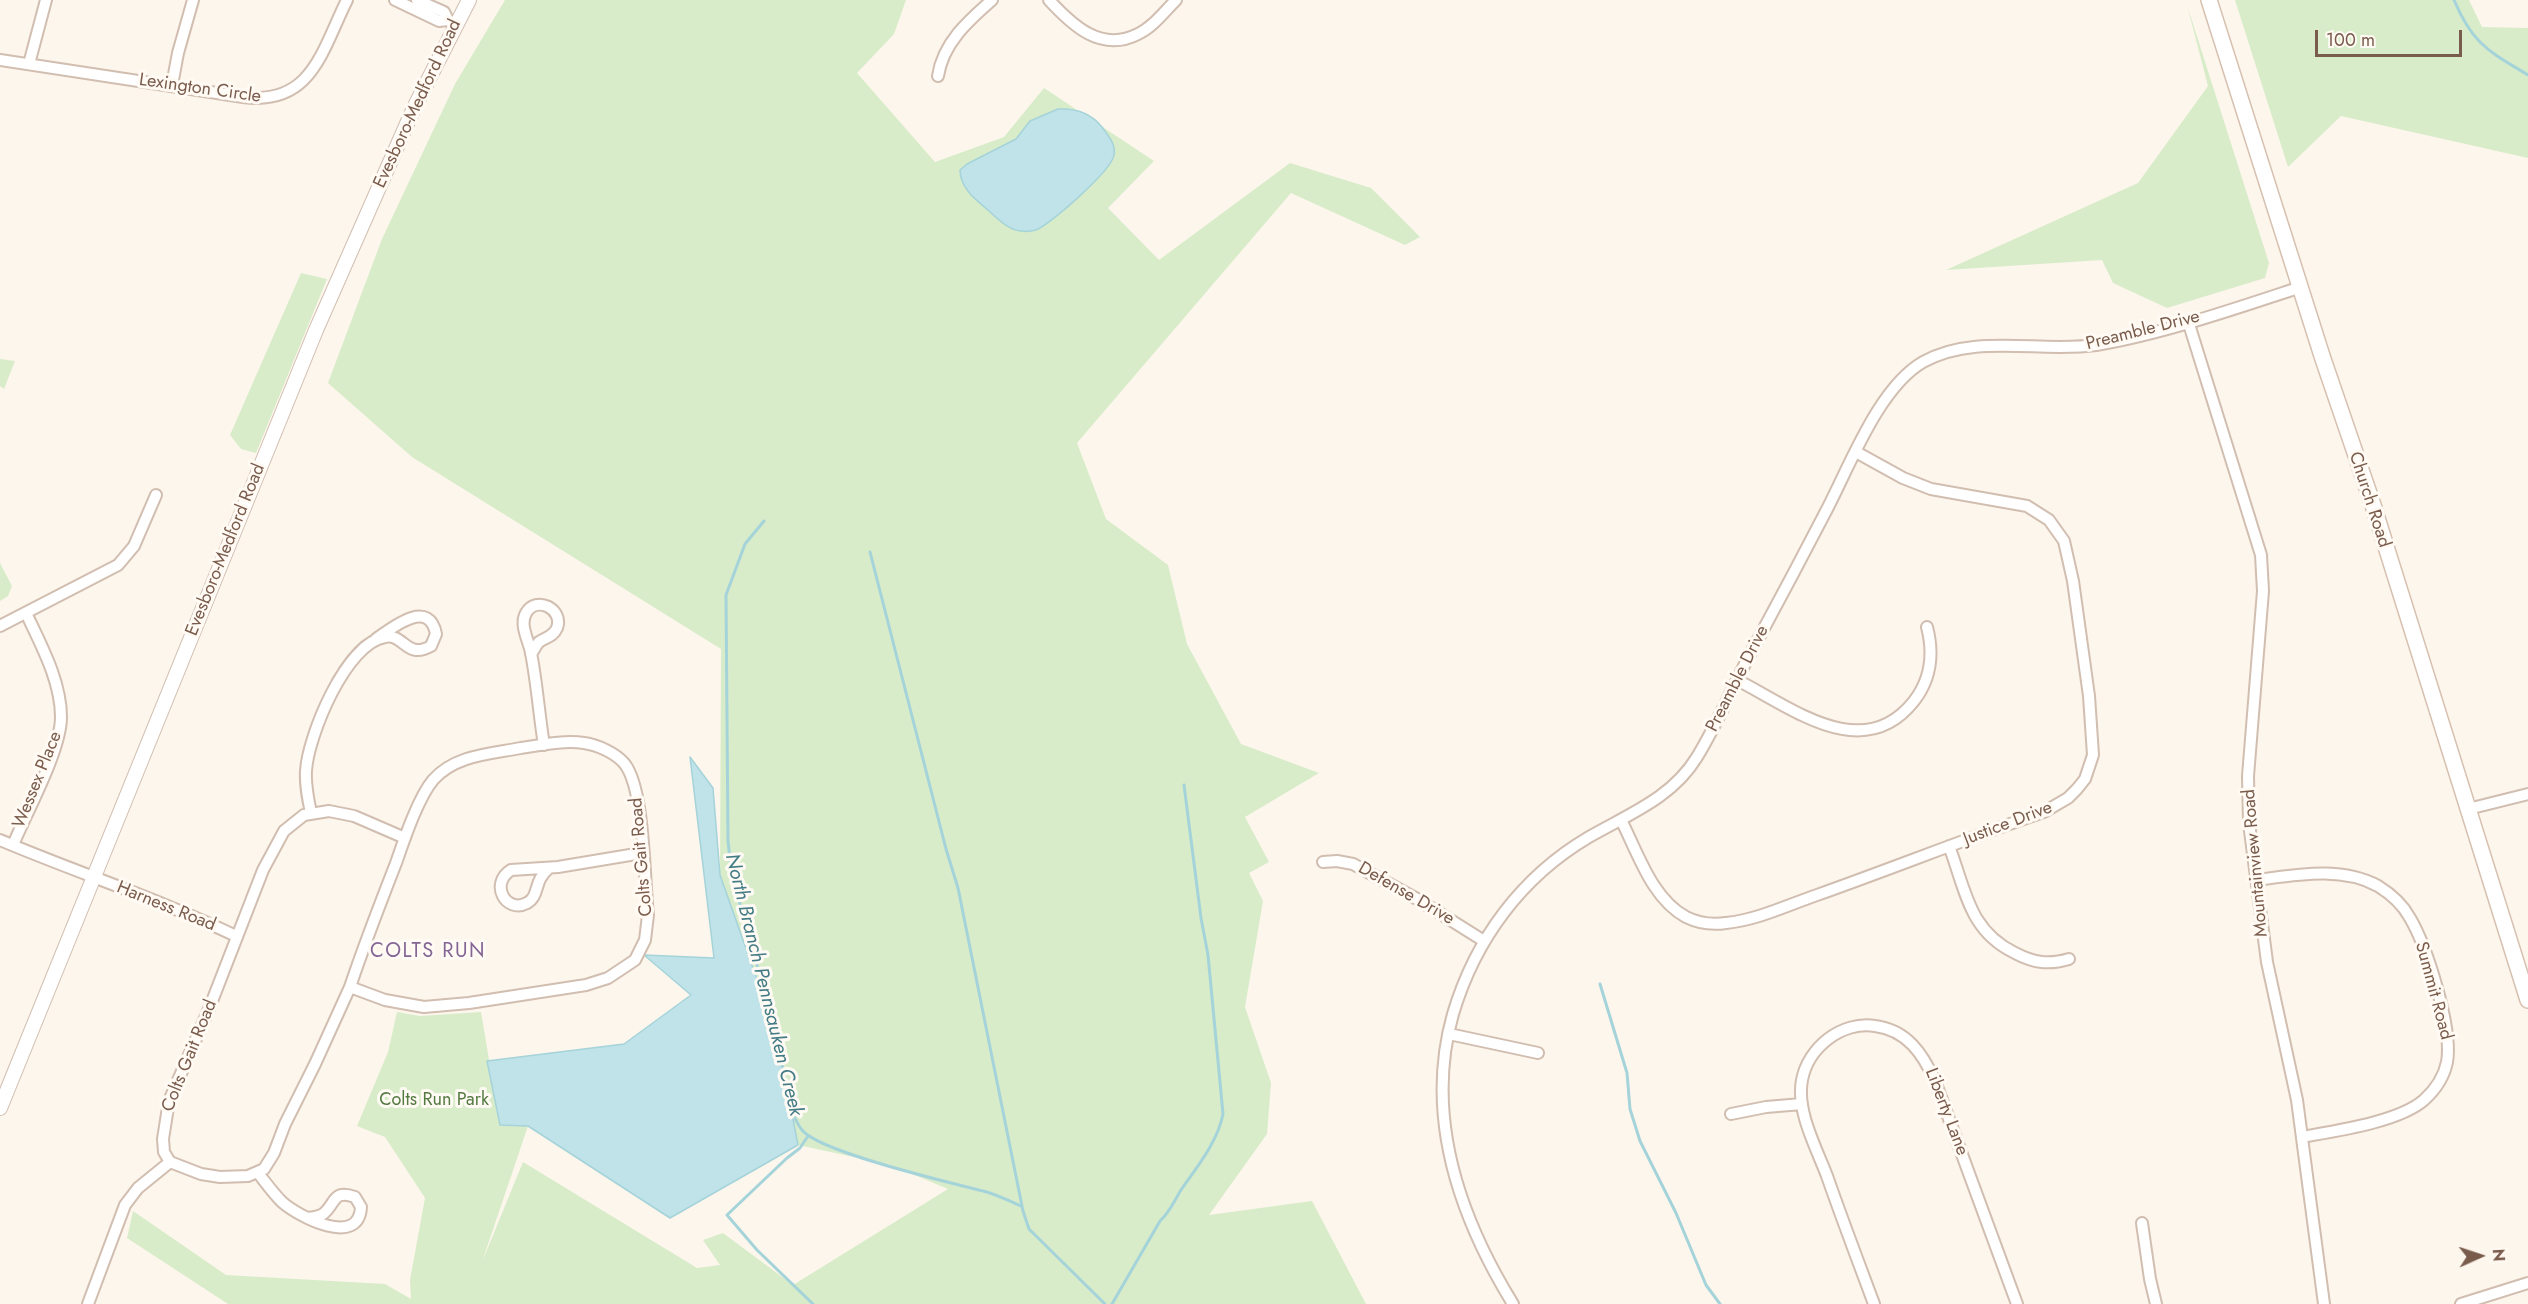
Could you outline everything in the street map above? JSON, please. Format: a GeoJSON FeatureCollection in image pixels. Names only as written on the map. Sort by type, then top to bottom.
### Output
{"type":"FeatureCollection","features":[{"type":"Feature","properties":{"kind":"main road","name":"Church Road"},"geometry":{"type":"LineString","coordinates":[[2209,0],[2528,1000]]}},
{"type":"Feature","properties":{"kind":"street"},"geometry":{"type":"LineString","coordinates":[[29,64],[46,0]]}},
{"type":"Feature","properties":{"kind":"street"},"geometry":{"type":"LineString","coordinates":[[172,85],[180,44],[193,0]]}},
{"type":"Feature","properties":{"kind":"street","name":"Lexington Circle"},"geometry":{"type":"LineString","coordinates":[[0,60],[256,99],[282,95],[298,86],[314,67],[347,0]]}},
{"type":"Feature","properties":{"kind":"street"},"geometry":{"type":"LineString","coordinates":[[395,0],[440,21],[452,22]]}},
{"type":"Feature","properties":{"kind":"street"},"geometry":{"type":"LineString","coordinates":[[417,0],[444,12],[452,22]]}},
{"type":"Feature","properties":{"kind":"street","name":"Evesboro-Medford Road"},"geometry":{"type":"LineString","coordinates":[[0,1108],[84,900],[95,879],[106,845],[316,330],[452,22],[469,0]]}},
{"type":"Feature","properties":{"kind":"street"},"geometry":{"type":"LineString","coordinates":[[938,76],[942,60],[952,40],[992,0]]}},
{"type":"Feature","properties":{"kind":"street"},"geometry":{"type":"LineString","coordinates":[[1049,0],[1076,28],[1098,38],[1112,40],[1125,39],[1138,34],[1176,0]]}},
{"type":"Feature","properties":{"kind":"street","name":"Preamble Drive"},"geometry":{"type":"LineString","coordinates":[[1513,1304],[1499,1281],[1474,1229],[1454,1173],[1446,1135],[1443,1092],[1449,1034],[1459,996],[1484,941],[1506,909],[1543,870],[1572,848],[1663,795],[1687,771],[1705,742],[1856,452],[1894,387],[1915,368],[1939,355],[1975,347],[2084,346],[2136,337],[2301,287]]}},
{"type":"Feature","properties":{"kind":"street","name":"Mountainview Road"},"geometry":{"type":"LineString","coordinates":[[2188,321],[2261,555],[2263,591],[2248,776],[2250,823],[2267,962],[2288,1051],[2324,1304]]}},
{"type":"Feature","properties":{"kind":"street","name":"Justice Drive"},"geometry":{"type":"LineString","coordinates":[[1621,820],[1649,875],[1666,902],[1687,918],[1714,924],[1756,916],[2050,809],[2067,798],[2085,779],[2092,755],[2092,727],[2068,554],[2064,541],[2049,520],[2028,506],[1931,489],[1903,478],[1856,452]]}},
{"type":"Feature","properties":{"kind":"street"},"geometry":{"type":"LineString","coordinates":[[0,626],[118,565],[134,546],[156,495]]}},
{"type":"Feature","properties":{"kind":"street","name":"Wessex Place"},"geometry":{"type":"LineString","coordinates":[[13,845],[50,759],[61,719],[57,687],[26,613]]}},
{"type":"Feature","properties":{"kind":"street"},"geometry":{"type":"LineString","coordinates":[[376,639],[393,637],[410,649],[419,651],[431,646],[436,634],[428,619],[418,617],[406,619],[376,639],[358,654],[341,676],[316,730],[306,770],[311,813],[342,812],[405,838]]}},
{"type":"Feature","properties":{"kind":"street"},"geometry":{"type":"LineString","coordinates":[[1737,680],[1828,727],[1854,731],[1880,727],[1902,714],[1924,685],[1931,664],[1931,643],[1927,627]]}},
{"type":"Feature","properties":{"kind":"street"},"geometry":{"type":"LineString","coordinates":[[531,654],[544,745]]}},
{"type":"Feature","properties":{"kind":"street","name":"Colts Gait Road"},"geometry":{"type":"LineString","coordinates":[[258,1173],[270,1160],[290,1112],[350,987],[360,953],[424,793],[447,766],[462,759],[544,745],[586,743],[605,749],[625,764],[631,775],[638,801],[648,915],[645,940],[635,960],[608,978],[573,988],[438,1006],[397,1003],[350,987]]}},
{"type":"Feature","properties":{"kind":"street"},"geometry":{"type":"LineString","coordinates":[[2468,809],[2528,794]]}},
{"type":"Feature","properties":{"kind":"street","name":"Colts Gait Road"},"geometry":{"type":"LineString","coordinates":[[170,1162],[164,1152],[163,1139],[169,1101],[276,843],[294,822],[311,813]]}},
{"type":"Feature","properties":{"kind":"street","name":"Harness Road"},"geometry":{"type":"LineString","coordinates":[[0,840],[95,879],[170,906],[236,936]]}},
{"type":"Feature","properties":{"kind":"street"},"geometry":{"type":"LineString","coordinates":[[1949,846],[1975,917],[1988,937],[2008,950],[2038,963],[2049,964],[2069,959]]}},
{"type":"Feature","properties":{"kind":"street"},"geometry":{"type":"LineString","coordinates":[[549,868],[539,878],[536,893],[528,903],[517,906],[511,904],[502,895],[500,884],[502,878],[511,870],[549,868],[642,853]]}},
{"type":"Feature","properties":{"kind":"street","name":"Defense Drive"},"geometry":{"type":"LineString","coordinates":[[1323,862],[1337,861],[1353,864],[1418,899],[1484,941]]}},
{"type":"Feature","properties":{"kind":"street","name":"Summit Road"},"geometry":{"type":"LineString","coordinates":[[2257,880],[2306,874],[2329,874],[2365,881],[2386,892],[2404,908],[2417,932],[2437,992],[2448,1036],[2444,1075],[2422,1103],[2400,1113],[2362,1125],[2302,1137]]}},
{"type":"Feature","properties":{"kind":"street","name":"Liberty Lane"},"geometry":{"type":"LineString","coordinates":[[1874,1304],[1818,1154],[1802,1104],[1802,1080],[1806,1066],[1818,1049],[1833,1035],[1854,1027],[1875,1026],[1902,1035],[1923,1054],[2017,1304]]}},
{"type":"Feature","properties":{"kind":"street"},"geometry":{"type":"LineString","coordinates":[[1449,1034],[1538,1053]]}},
{"type":"Feature","properties":{"kind":"street"},"geometry":{"type":"LineString","coordinates":[[1731,1114],[1766,1107],[1802,1104]]}},
{"type":"Feature","properties":{"kind":"street"},"geometry":{"type":"LineString","coordinates":[[88,1304],[125,1205],[138,1188],[170,1162],[201,1174],[220,1177],[240,1177],[258,1173],[282,1202],[308,1218],[343,1228],[358,1220],[361,1207],[354,1197],[343,1195],[332,1201],[322,1214],[308,1218]]}},
{"type":"Feature","properties":{"kind":"street"},"geometry":{"type":"LineString","coordinates":[[2142,1223],[2156,1304]]}},
{"type":"Feature","properties":{"kind":"street"},"geometry":{"type":"LineString","coordinates":[[2461,1304],[2528,1283]]}},
{"type":"Feature","properties":{"kind":"green space","name":"Colts Run Park"},"geometry":{"type":"Polygon","coordinates":[[[505,0],[906,0],[894,34],[857,73],[935,162],[1004,137],[1044,88],[1154,161],[1108,208],[1159,260],[1290,163],[1371,188],[1420,237],[1405,245],[1291,193],[1077,443],[1106,519],[1168,565],[1187,644],[1241,744],[1319,773],[1245,817],[1269,862],[1249,873],[1263,901],[1245,1007],[1271,1083],[1267,1134],[1209,1215],[1312,1201],[1366,1304],[228,1304],[127,1238],[133,1211],[226,1275],[385,1284],[411,1299],[410,1280],[425,1198],[385,1137],[357,1126],[388,1052],[397,1012],[420,1016],[481,1012],[500,1125],[528,1126],[482,1262],[523,1162],[697,1268],[720,1265],[703,1240],[723,1233],[793,1285],[948,1189],[891,1165],[798,1145],[776,1033],[720,875],[721,649],[412,457],[328,383],[382,239],[455,84],[505,0]]]}},
{"type":"Feature","properties":{"kind":"green space"},"geometry":{"type":"Polygon","coordinates":[[[2235,0],[2469,0],[2482,27],[2528,28],[2528,158],[2341,116],[2288,167],[2235,0]]]}},
{"type":"Feature","properties":{"kind":"green space"},"geometry":{"type":"Polygon","coordinates":[[[2187,5],[2269,263],[2265,278],[2167,308],[2113,283],[2102,260],[1946,270],[2138,183],[2208,86],[2187,5]]]}},
{"type":"Feature","properties":{"kind":"green space"},"geometry":{"type":"Polygon","coordinates":[[[301,273],[327,279],[256,453],[241,449],[230,435],[301,273]]]}},
{"type":"Feature","properties":{"kind":"green space"},"geometry":{"type":"Polygon","coordinates":[[[0,359],[15,361],[4,389],[0,386],[0,359]]]}},
{"type":"Feature","properties":{"kind":"green space"},"geometry":{"type":"Polygon","coordinates":[[[0,563],[12,586],[8,596],[0,601],[0,563]]]}},
{"type":"Feature","properties":{"kind":"water"},"geometry":{"type":"Polygon","coordinates":[[[1058,109],[1071,109],[1093,118],[1111,140],[1114,155],[1111,162],[1092,184],[1044,226],[1030,231],[1013,229],[1000,221],[969,193],[960,170],[967,164],[1016,139],[1030,121],[1058,109]]]}},
{"type":"Feature","properties":{"kind":"water"},"geometry":{"type":"Polygon","coordinates":[[[690,757],[713,788],[720,875],[776,1033],[798,1145],[670,1218],[528,1126],[500,1125],[487,1061],[624,1044],[691,995],[644,955],[714,958],[690,757]]]}},
{"type":"Feature","properties":{"kind":"waterway"},"geometry":{"type":"LineString","coordinates":[[2454,0],[2475,37],[2492,53],[2528,75]]}},
{"type":"Feature","properties":{"kind":"waterway","name":"North Branch Pennsauken Creek"},"geometry":{"type":"LineString","coordinates":[[764,521],[745,544],[726,595],[728,841],[732,878],[773,1027]]}},
{"type":"Feature","properties":{"kind":"waterway"},"geometry":{"type":"LineString","coordinates":[[870,552],[958,888],[1023,1211],[1029,1229],[1105,1304]]}},
{"type":"Feature","properties":{"kind":"waterway"},"geometry":{"type":"LineString","coordinates":[[1112,1304],[1160,1221],[1206,1154],[1217,1134],[1223,1114],[1208,955],[1184,785]]}},
{"type":"Feature","properties":{"kind":"waterway"},"geometry":{"type":"LineString","coordinates":[[1600,984],[1627,1073],[1630,1109],[1640,1141],[1676,1213],[1706,1285],[1720,1304]]}},
{"type":"Feature","properties":{"kind":"waterway","name":"North Branch Pennsauken Creek"},"geometry":{"type":"LineString","coordinates":[[779,1051],[793,1114],[802,1130],[813,1139],[858,1157],[988,1192],[1021,1206]]}},
{"type":"Feature","properties":{"kind":"waterway"},"geometry":{"type":"LineString","coordinates":[[808,1136],[800,1148],[727,1215],[757,1250],[813,1304]]}},
{"type":"Feature","properties":{"kind":"district","name":"COLTS RUN"},"geometry":{"type":"Point","coordinates":[428,952]}}]}
